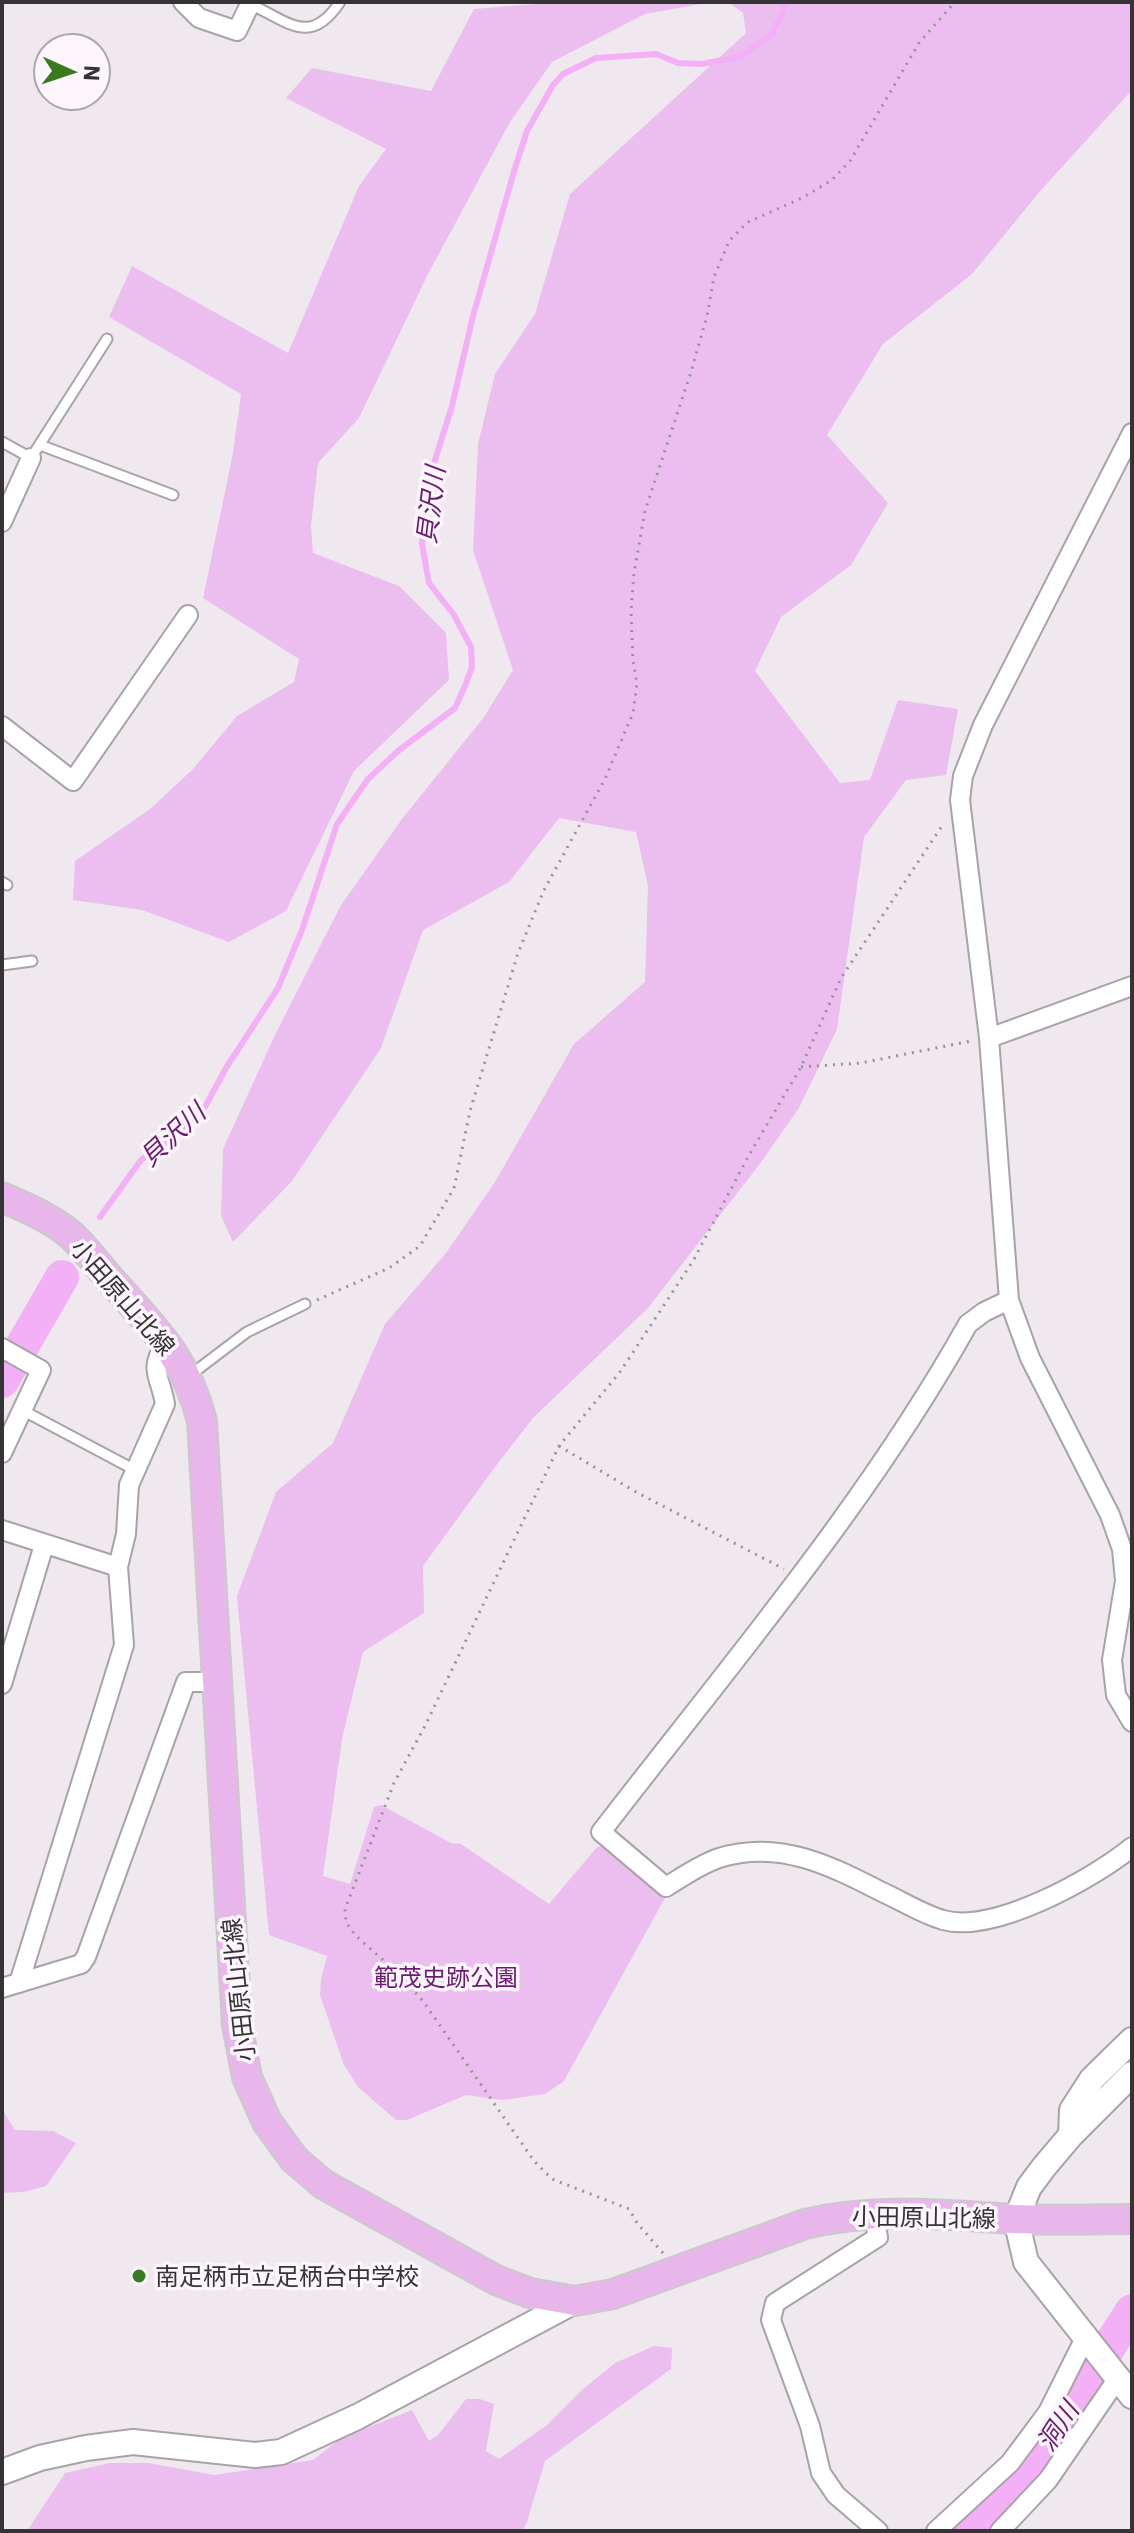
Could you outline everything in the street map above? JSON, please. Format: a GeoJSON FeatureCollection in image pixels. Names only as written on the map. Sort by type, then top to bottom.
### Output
{"type":"FeatureCollection","features":[{"type":"Feature","properties":{"kind":"main road","name":"小田原山北線"},"geometry":{"type":"LineString","coordinates":[[2,1197],[42,1215],[71,1236],[166,1342],[188,1377],[202,1421],[237,2025],[247,2077],[267,2122],[294,2159],[323,2184],[496,2280],[530,2293],[575,2301],[613,2294],[805,2224],[833,2217],[953,2214],[1016,2219],[1124,2219]]}},
{"type":"Feature","properties":{"kind":"street"},"geometry":{"type":"LineString","coordinates":[[183,2],[199,18],[237,31],[250,3]]}},
{"type":"Feature","properties":{"kind":"street"},"geometry":{"type":"LineString","coordinates":[[1132,433],[983,725],[963,776],[960,800],[989,1038],[1009,1300],[1030,1358],[1110,1515],[1122,1549],[1125,1581],[1112,1660],[1116,1695],[1132,1722]]}},
{"type":"Feature","properties":{"kind":"street"},"geometry":{"type":"LineString","coordinates":[[2,522],[35,452]]}},
{"type":"Feature","properties":{"kind":"street"},"geometry":{"type":"LineString","coordinates":[[2,726],[73,781],[188,615]]}},
{"type":"Feature","properties":{"kind":"street"},"geometry":{"type":"LineString","coordinates":[[989,1038],[1132,986]]}},
{"type":"Feature","properties":{"kind":"street"},"geometry":{"type":"LineString","coordinates":[[1009,1300],[968,1324],[900,1438],[601,1832],[666,1887],[719,1858],[758,1852],[795,1855],[822,1862],[946,1921],[982,1921],[1070,1888],[1106,1868],[1132,1847]]}},
{"type":"Feature","properties":{"kind":"street"},"geometry":{"type":"LineString","coordinates":[[10,1986],[124,1645],[118,1567],[126,1534],[127,1497],[165,1404],[154,1369],[156,1358],[166,1342]]}},
{"type":"Feature","properties":{"kind":"street"},"geometry":{"type":"LineString","coordinates":[[2,1348],[41,1370],[2,1453]]}},
{"type":"Feature","properties":{"kind":"street"},"geometry":{"type":"LineString","coordinates":[[2,1530],[118,1567]]}},
{"type":"Feature","properties":{"kind":"street"},"geometry":{"type":"LineString","coordinates":[[2,1684],[44,1545]]}},
{"type":"Feature","properties":{"kind":"street"},"geometry":{"type":"LineString","coordinates":[[10,1986],[81,1964],[86,1957],[186,1682],[216,1682]]}},
{"type":"Feature","properties":{"kind":"street"},"geometry":{"type":"LineString","coordinates":[[1071,2135],[1072,2110],[1092,2079],[1132,2040]]}},
{"type":"Feature","properties":{"kind":"street"},"geometry":{"type":"LineString","coordinates":[[1000,2531],[1048,2480],[1122,2384],[1026,2262],[1016,2219],[1029,2187],[1071,2135],[1132,2074]]}},
{"type":"Feature","properties":{"kind":"street"},"geometry":{"type":"LineString","coordinates":[[873,2214],[878,2237],[775,2303],[771,2320],[810,2426],[821,2473],[836,2495],[878,2531]]}},
{"type":"Feature","properties":{"kind":"street"},"geometry":{"type":"LineString","coordinates":[[2,2472],[40,2458],[133,2442],[222,2453],[255,2455],[281,2452],[357,2417],[575,2301]]}},
{"type":"Feature","properties":{"kind":"street"},"geometry":{"type":"LineString","coordinates":[[936,2531],[1010,2463],[1048,2412],[1085,2338]]}},
{"type":"Feature","properties":{"kind":"lane"},"geometry":{"type":"LineString","coordinates":[[250,3],[302,28],[315,28],[329,19],[340,2]]}},
{"type":"Feature","properties":{"kind":"lane"},"geometry":{"type":"LineString","coordinates":[[35,452],[107,339]]}},
{"type":"Feature","properties":{"kind":"lane"},"geometry":{"type":"LineString","coordinates":[[2,442],[173,495]]}},
{"type":"Feature","properties":{"kind":"lane"},"geometry":{"type":"LineString","coordinates":[[2,965],[32,961]]}},
{"type":"Feature","properties":{"kind":"lane"},"geometry":{"type":"LineString","coordinates":[[188,1377],[247,1332],[305,1304]]}},
{"type":"Feature","properties":{"kind":"lane"},"geometry":{"type":"LineString","coordinates":[[22,1410],[136,1470]]}},
{"type":"Feature","properties":{"kind":"path"},"geometry":{"type":"LineString","coordinates":[[305,1304],[389,1268],[420,1246],[454,1188],[474,1096],[518,953],[544,890],[605,779],[633,713],[637,683],[631,611],[645,511],[695,358],[714,277],[729,241],[748,222],[802,198],[832,180],[850,161],[919,43],[955,2]]}},
{"type":"Feature","properties":{"kind":"path"},"geometry":{"type":"LineString","coordinates":[[679,2270],[637,2223],[629,2209],[552,2179],[534,2161],[423,2001],[401,1976],[355,1935],[346,1922],[345,1909],[394,1783],[426,1724],[559,1446],[620,1372],[693,1261],[749,1155],[801,1067],[841,978],[960,800]]}},
{"type":"Feature","properties":{"kind":"path"},"geometry":{"type":"LineString","coordinates":[[801,1067],[861,1063],[989,1038]]}},
{"type":"Feature","properties":{"kind":"path"},"geometry":{"type":"LineString","coordinates":[[559,1446],[636,1492],[798,1576]]}},
{"type":"Feature","properties":{"kind":"green space"},"geometry":{"type":"Polygon","coordinates":[[[561,2],[712,2],[645,14],[552,62],[510,122],[428,274],[359,418],[318,463],[311,526],[313,553],[399,586],[446,633],[449,680],[354,771],[286,911],[229,942],[142,910],[73,900],[75,861],[150,809],[193,769],[237,716],[294,682],[299,659],[203,598],[233,453],[241,394],[109,317],[132,266],[288,353],[359,186],[386,149],[286,98],[312,68],[431,91],[474,9],[561,2]]]}},
{"type":"Feature","properties":{"kind":"green space","name":"範茂史跡公園"},"geometry":{"type":"Polygon","coordinates":[[[728,2],[1132,2],[1132,90],[1042,189],[972,274],[883,344],[827,435],[888,503],[851,565],[781,617],[755,671],[840,783],[870,780],[898,700],[958,709],[946,775],[906,780],[864,837],[837,1029],[799,1108],[759,1165],[648,1308],[533,1418],[495,1467],[423,1566],[424,1613],[363,1652],[342,1739],[323,1876],[350,1884],[374,1807],[381,1805],[451,1843],[461,1844],[549,1904],[597,1847],[606,1846],[666,1896],[564,2081],[545,2094],[502,2100],[466,2095],[407,2120],[396,2120],[358,2087],[344,2065],[320,1995],[327,1956],[269,1935],[237,1596],[276,1492],[333,1443],[385,1324],[446,1253],[495,1182],[574,1044],[645,982],[648,886],[636,832],[559,818],[509,882],[423,930],[381,1048],[292,1181],[233,1242],[221,1216],[223,1149],[274,1037],[341,905],[402,819],[484,717],[513,670],[473,550],[478,444],[495,374],[535,314],[570,194],[746,33],[743,13],[728,2]]]}},
{"type":"Feature","properties":{"kind":"green space"},"geometry":{"type":"Polygon","coordinates":[[[2,2109],[15,2130],[53,2131],[76,2143],[46,2186],[2,2193],[2,2109]]]}},
{"type":"Feature","properties":{"kind":"green space"},"geometry":{"type":"Polygon","coordinates":[[[654,2346],[672,2348],[671,2369],[545,2461],[522,2531],[27,2531],[65,2473],[110,2463],[149,2463],[214,2475],[313,2460],[341,2438],[412,2410],[429,2441],[438,2435],[466,2399],[480,2399],[494,2404],[486,2451],[499,2459],[547,2425],[615,2363],[654,2346]]]}},
{"type":"Feature","properties":{"kind":"waterway","name":"貝沢川"},"geometry":{"type":"LineString","coordinates":[[100,1217],[141,1160],[175,1137],[205,1107],[226,1068],[278,988],[302,930],[337,824],[368,779],[398,751],[455,708],[465,686],[472,667],[471,647],[454,615],[429,583],[422,544],[430,476],[527,131],[553,85],[563,74],[596,58],[656,54],[678,63],[701,64],[740,57],[771,35],[785,2]]}},
{"type":"Feature","properties":{"kind":"waterway","name":"貝沢川"},"geometry":{"type":"LineString","coordinates":[[2,1381],[62,1277]]}},
{"type":"Feature","properties":{"kind":"waterway","name":"洞川"},"geometry":{"type":"LineString","coordinates":[[968,2531],[1029,2470],[1132,2311]]}},
{"type":"Feature","properties":{"kind":"place","name":"南足柄市立足柄台中学校"},"geometry":{"type":"Point","coordinates":[139,2276]}}]}
